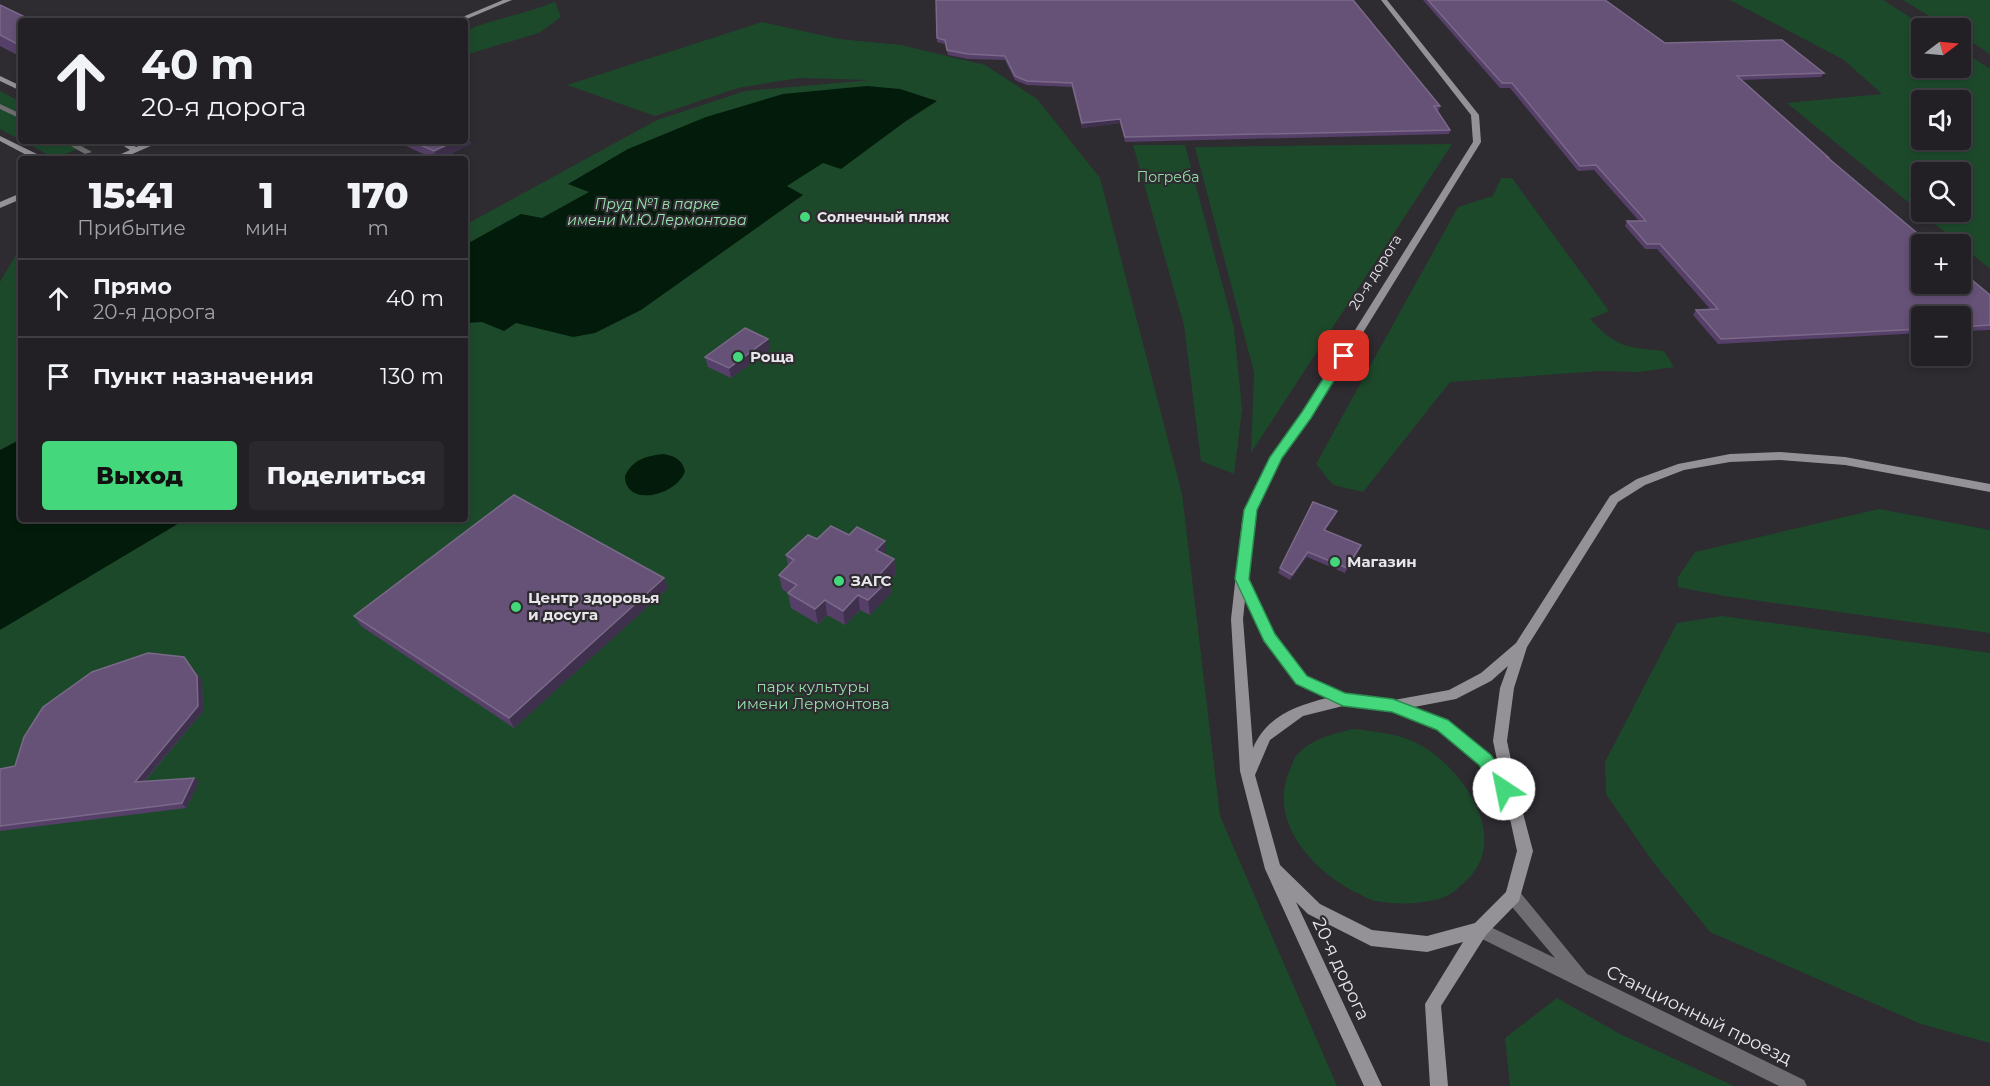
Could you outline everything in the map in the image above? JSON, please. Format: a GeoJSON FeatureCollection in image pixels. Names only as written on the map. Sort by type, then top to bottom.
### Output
{"type":"FeatureCollection","features":[{"type":"Feature","properties":{"kind":"main road"},"geometry":{"type":"LineString","coordinates":[[464,18],[509,0]]}},
{"type":"Feature","properties":{"kind":"main road","name":"20-я дорога"},"geometry":{"type":"LineString","coordinates":[[1373,1086],[1273,869],[1248,775],[1237,619],[1251,510],[1276,457],[1307,415],[1477,142],[1475,115],[1384,0]]}},
{"type":"Feature","properties":{"kind":"main road"},"geometry":{"type":"LineString","coordinates":[[0,78],[18,87]]}},
{"type":"Feature","properties":{"kind":"main road"},"geometry":{"type":"LineString","coordinates":[[0,138],[34,156]]}},
{"type":"Feature","properties":{"kind":"main road"},"geometry":{"type":"LineString","coordinates":[[125,144],[136,150]]}},
{"type":"Feature","properties":{"kind":"main road"},"geometry":{"type":"LineString","coordinates":[[121,156],[151,144]]}},
{"type":"Feature","properties":{"kind":"main road"},"geometry":{"type":"LineString","coordinates":[[0,205],[18,197]]}},
{"type":"Feature","properties":{"kind":"main road"},"geometry":{"type":"LineString","coordinates":[[1439,1086],[1433,1004],[1480,930],[1513,896],[1525,851],[1500,741],[1507,688],[1521,646],[1614,499],[1641,482],[1682,467],[1730,458],[1780,456],[1845,461],[1990,488]]}},
{"type":"Feature","properties":{"kind":"main road"},"geometry":{"type":"LineString","coordinates":[[1242,579],[1269,637],[1302,680],[1343,700]]}},
{"type":"Feature","properties":{"kind":"main road"},"geometry":{"type":"LineString","coordinates":[[1248,775],[1265,736],[1299,711],[1343,700],[1393,705],[1451,695],[1486,677],[1521,646]]}},
{"type":"Feature","properties":{"kind":"main road"},"geometry":{"type":"LineString","coordinates":[[1393,705],[1442,725],[1485,760],[1514,803]]}},
{"type":"Feature","properties":{"kind":"main road"},"geometry":{"type":"LineString","coordinates":[[1273,869],[1314,909],[1371,938],[1428,944],[1480,930]]}},
{"type":"Feature","properties":{"kind":"street"},"geometry":{"type":"LineString","coordinates":[[0,106],[18,115]]}},
{"type":"Feature","properties":{"kind":"street"},"geometry":{"type":"LineString","coordinates":[[72,144],[88,152]]}},
{"type":"Feature","properties":{"kind":"street"},"geometry":{"type":"LineString","coordinates":[[1513,896],[1583,979]]}},
{"type":"Feature","properties":{"kind":"street","name":"Станционный проезд"},"geometry":{"type":"LineString","coordinates":[[1480,930],[1798,1086]]}},
{"type":"Feature","properties":{"kind":"green space"},"geometry":{"type":"Polygon","coordinates":[[[1730,0],[1883,0],[1911,18],[1911,78],[1971,78],[1971,57],[1990,69],[1990,269],[1971,253],[1971,234],[1947,234],[1933,222],[1971,222],[1971,162],[1911,162],[1911,204],[1787,103],[1882,94],[1844,60],[1730,0]]]}},
{"type":"Feature","properties":{"kind":"green space"},"geometry":{"type":"Polygon","coordinates":[[[1903,0],[1990,0],[1990,54],[1971,42],[1971,18],[1933,18],[1903,0]]]}},
{"type":"Feature","properties":{"kind":"green space"},"geometry":{"type":"Polygon","coordinates":[[[555,2],[561,17],[539,33],[468,54],[468,30],[555,2]]]}},
{"type":"Feature","properties":{"kind":"green space","name":"парк культуры имени Лермонтова"},"geometry":{"type":"Polygon","coordinates":[[[762,22],[839,39],[901,45],[985,65],[1037,99],[1100,178],[1182,494],[1220,816],[1337,1086],[0,1086],[0,282],[18,251],[18,522],[468,522],[468,223],[657,120],[745,91],[871,80],[799,78],[738,88],[655,116],[567,85],[762,22]]]}},
{"type":"Feature","properties":{"kind":"green space"},"geometry":{"type":"Polygon","coordinates":[[[0,91],[18,100],[18,138],[0,129],[0,91]]]}},
{"type":"Feature","properties":{"kind":"green space"},"geometry":{"type":"Polygon","coordinates":[[[28,144],[92,144],[59,156],[50,156],[28,144]]]}},
{"type":"Feature","properties":{"kind":"green space"},"geometry":{"type":"Polygon","coordinates":[[[1452,144],[1251,453],[1254,372],[1195,147],[1452,144]]]}},
{"type":"Feature","properties":{"kind":"green space","name":"Погреба"},"geometry":{"type":"Polygon","coordinates":[[[1133,145],[1185,145],[1234,328],[1242,409],[1234,474],[1201,461],[1184,325],[1133,145]]]}},
{"type":"Feature","properties":{"kind":"green space"},"geometry":{"type":"Polygon","coordinates":[[[1501,178],[1512,178],[1609,311],[1590,319],[1599,329],[1615,341],[1631,347],[1664,351],[1674,367],[1639,372],[1600,371],[1450,382],[1363,492],[1333,485],[1316,464],[1458,207],[1493,196],[1501,178]]]}},
{"type":"Feature","properties":{"kind":"green space"},"geometry":{"type":"Polygon","coordinates":[[[1879,509],[1990,530],[1990,633],[1724,596],[1678,587],[1678,577],[1695,552],[1879,509]]]}},
{"type":"Feature","properties":{"kind":"green space"},"geometry":{"type":"Polygon","coordinates":[[[1722,616],[1990,653],[1990,1043],[1921,1024],[1710,932],[1653,862],[1606,794],[1605,762],[1677,623],[1722,616]]]}},
{"type":"Feature","properties":{"kind":"green space"},"geometry":{"type":"Polygon","coordinates":[[[1353,729],[1391,734],[1419,744],[1441,760],[1467,790],[1477,808],[1483,826],[1484,845],[1480,863],[1455,891],[1431,901],[1408,903],[1371,900],[1339,883],[1310,858],[1298,843],[1285,809],[1284,791],[1294,760],[1302,750],[1315,741],[1353,729]]]}},
{"type":"Feature","properties":{"kind":"green space"},"geometry":{"type":"Polygon","coordinates":[[[1557,998],[1620,1034],[1734,1086],[1510,1086],[1505,1038],[1557,998]]]}},
{"type":"Feature","properties":{"kind":"water","name":"Пруд №1 в парке имени М.Ю.Лермонтова"},"geometry":{"type":"Polygon","coordinates":[[[867,86],[900,89],[937,101],[841,169],[823,163],[787,186],[803,195],[641,310],[595,333],[573,337],[516,323],[504,331],[482,322],[468,323],[468,243],[521,214],[542,218],[589,192],[568,184],[628,149],[706,117],[783,94],[867,86]]]}},
{"type":"Feature","properties":{"kind":"water"},"geometry":{"type":"Polygon","coordinates":[[[18,441],[18,522],[181,522],[0,630],[0,450],[18,441]]]}},
{"type":"Feature","properties":{"kind":"water"},"geometry":{"type":"Polygon","coordinates":[[[663,454],[674,457],[682,464],[685,471],[680,480],[672,487],[652,495],[633,492],[627,486],[625,476],[628,471],[640,460],[663,454]]]}},
{"type":"Feature","properties":{"kind":"building"},"geometry":{"type":"Polygon","coordinates":[[[936,0],[1353,0],[1440,106],[1434,106],[1450,130],[1125,137],[1120,119],[1082,123],[1072,83],[1027,81],[1015,76],[1005,56],[968,54],[947,50],[945,40],[937,38],[936,0]]]}},
{"type":"Feature","properties":{"kind":"building"},"geometry":{"type":"Polygon","coordinates":[[[1428,0],[1605,0],[1665,43],[1782,40],[1824,73],[1737,76],[1827,157],[1918,234],[1911,234],[1911,294],[1971,294],[1971,279],[1990,295],[1990,325],[1971,326],[1971,306],[1911,306],[1911,330],[1721,339],[1696,310],[1718,309],[1660,244],[1647,244],[1627,221],[1646,221],[1596,165],[1580,166],[1512,83],[1502,83],[1428,0]]]}},
{"type":"Feature","properties":{"kind":"building"},"geometry":{"type":"Polygon","coordinates":[[[0,5],[27,18],[18,18],[18,44],[0,35],[0,5]]]}},
{"type":"Feature","properties":{"kind":"building"},"geometry":{"type":"Polygon","coordinates":[[[418,144],[449,144],[434,151],[418,144]]]}},
{"type":"Feature","properties":{"kind":"building"},"geometry":{"type":"Polygon","coordinates":[[[745,328],[768,339],[729,368],[705,357],[745,328]]]}},
{"type":"Feature","properties":{"kind":"building","name":"Центр здоровья и досуга"},"geometry":{"type":"Polygon","coordinates":[[[514,495],[664,578],[509,718],[354,616],[514,495]]]}},
{"type":"Feature","properties":{"kind":"building"},"geometry":{"type":"Polygon","coordinates":[[[1313,502],[1337,511],[1324,530],[1361,545],[1347,568],[1308,552],[1292,575],[1280,568],[1313,502]]]}},
{"type":"Feature","properties":{"kind":"building","name":"ЗАГС"},"geometry":{"type":"Polygon","coordinates":[[[831,526],[849,535],[857,527],[885,541],[876,550],[894,559],[880,574],[890,579],[868,600],[858,595],[843,611],[825,600],[815,609],[788,593],[797,585],[779,575],[794,560],[786,555],[808,535],[817,539],[831,526]]]}},
{"type":"Feature","properties":{"kind":"building"},"geometry":{"type":"Polygon","coordinates":[[[148,653],[184,657],[197,676],[198,706],[135,782],[194,778],[182,803],[0,826],[0,769],[15,766],[24,737],[43,707],[92,672],[148,653]]]}},
{"type":"Feature","properties":{"kind":"place","name":"Солнечный пляж"},"geometry":{"type":"Point","coordinates":[805,217]}},
{"type":"Feature","properties":{"kind":"place","name":"Роща"},"geometry":{"type":"Point","coordinates":[738,357]}},
{"type":"Feature","properties":{"kind":"place","name":"Магазин"},"geometry":{"type":"Point","coordinates":[1335,562]}},
{"type":"Feature","properties":{"kind":"place","name":"ЗАГС"},"geometry":{"type":"Point","coordinates":[839,581]}},
{"type":"Feature","properties":{"kind":"place","name":"Центр здоровья и досуга"},"geometry":{"type":"Point","coordinates":[516,607]}},
{"type":"Feature","properties":{"kind":"route"},"geometry":{"type":"LineString","coordinates":[[1344,356],[1307,415],[1276,457],[1251,510],[1242,579],[1269,637],[1302,680],[1343,700],[1393,705],[1442,725],[1485,760],[1504,789]]}}]}
